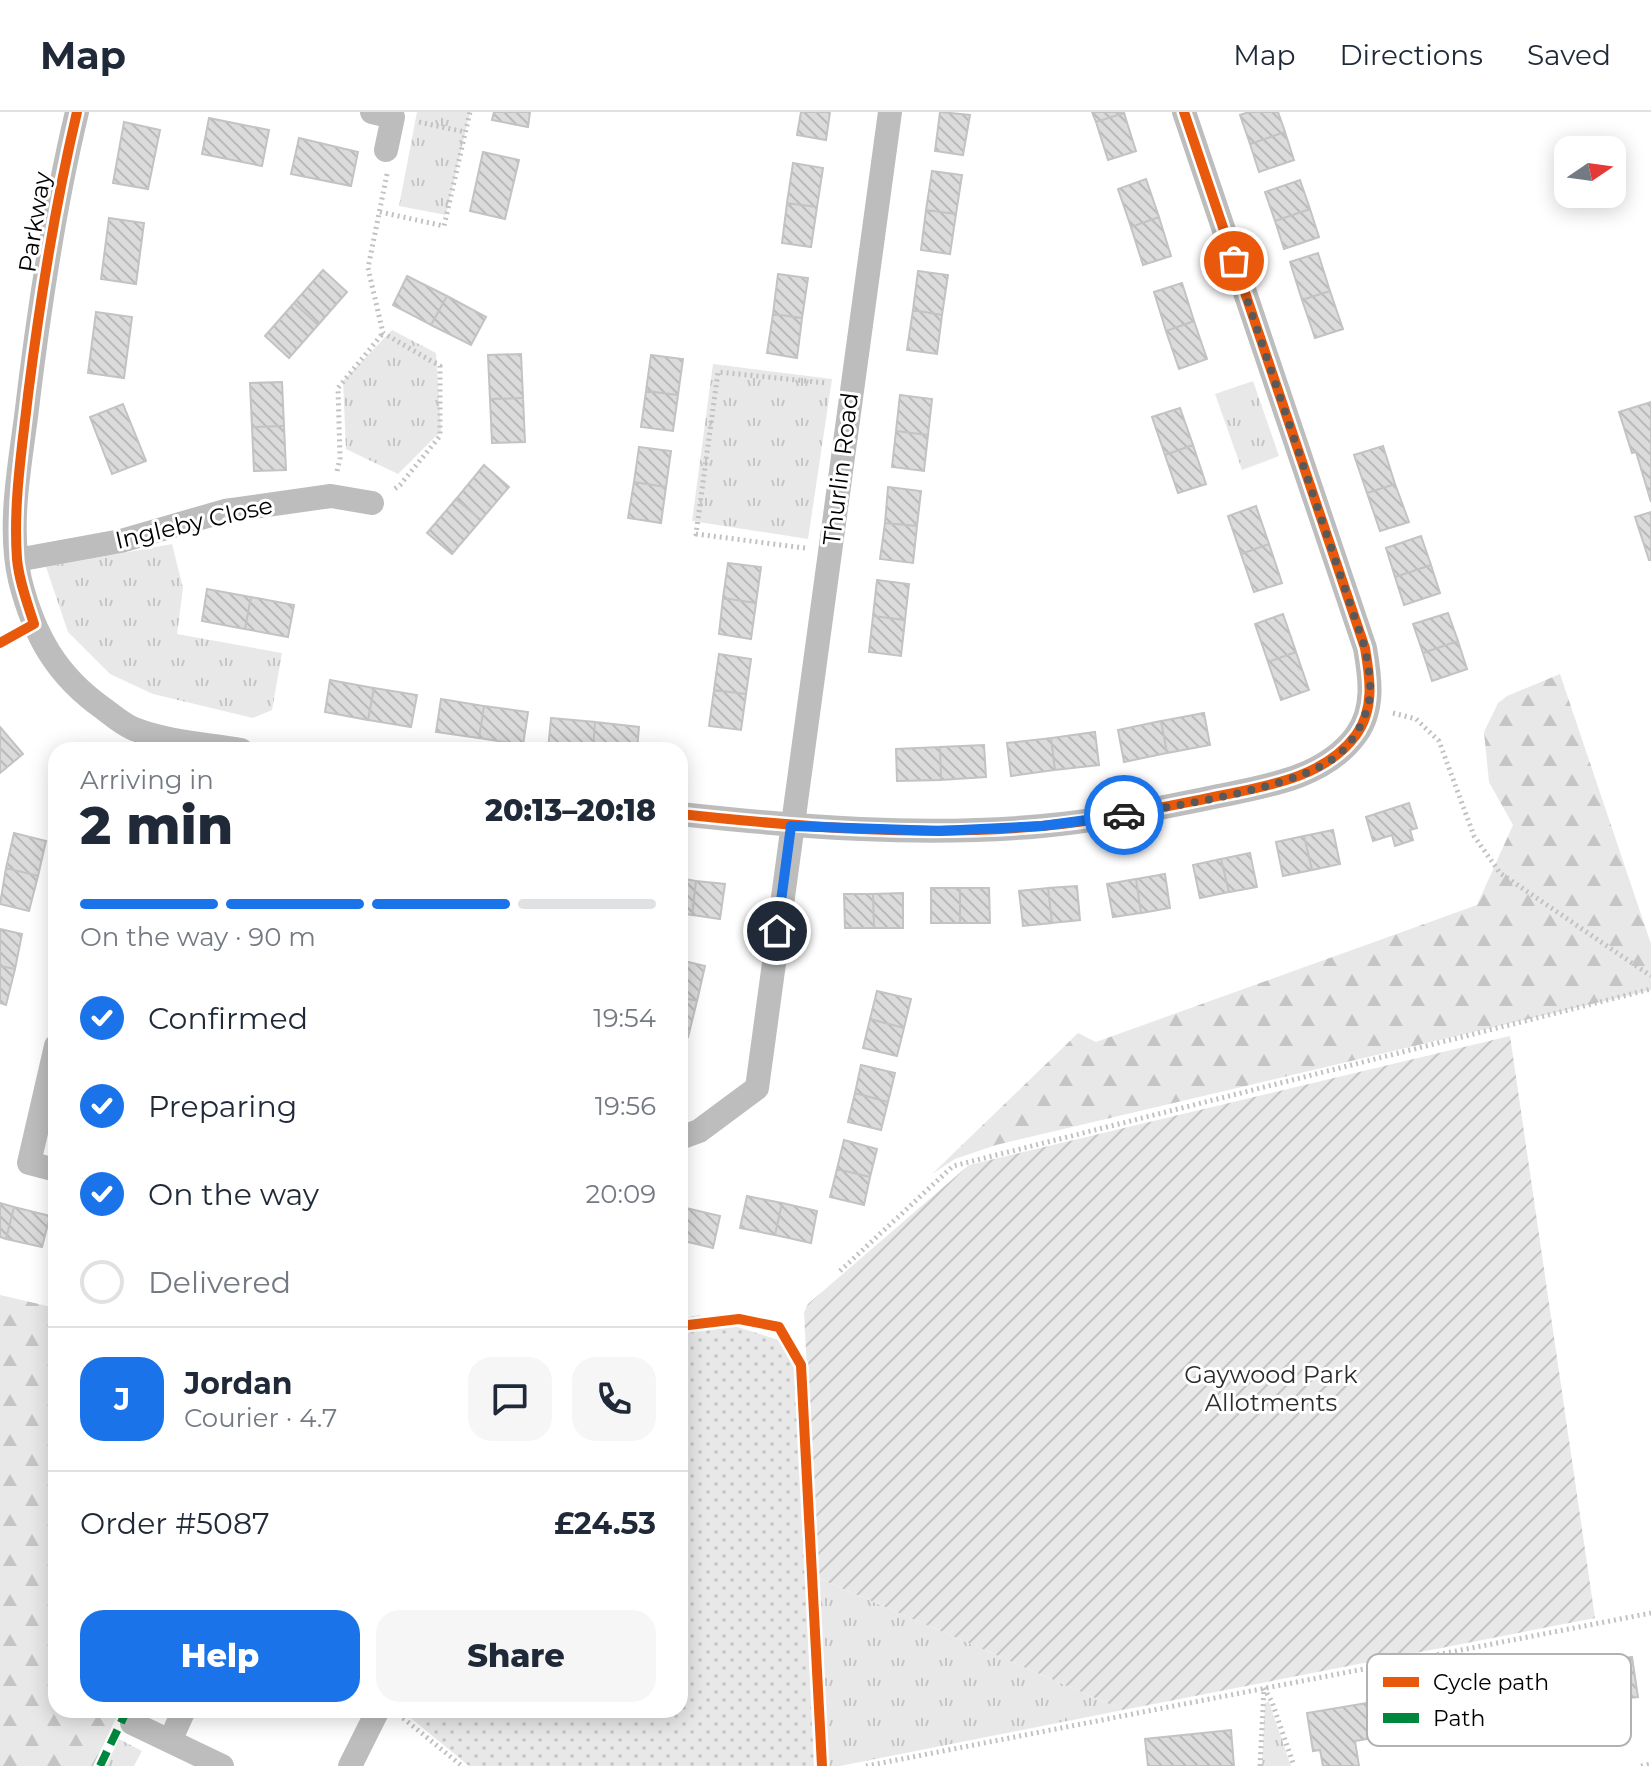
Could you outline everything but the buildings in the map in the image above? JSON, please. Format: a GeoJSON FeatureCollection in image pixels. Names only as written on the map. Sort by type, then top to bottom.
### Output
{"type":"FeatureCollection","features":[{"type":"Feature","properties":{"kind":"street","name":"Parkway"},"geometry":{"type":"LineString","coordinates":[[77,112],[63,173],[31,371],[17,489],[20,580],[34,624],[57,668],[130,739],[165,738],[190,742]]}},
{"type":"Feature","properties":{"kind":"street","name":"Thurlin Road"},"geometry":{"type":"LineString","coordinates":[[688,1135],[699,1131],[757,1088],[890,112]]}},
{"type":"Feature","properties":{"kind":"street"},"geometry":{"type":"LineString","coordinates":[[688,815],[791,826],[939,831],[1042,826],[1124,815],[1256,788],[1303,775],[1337,756],[1358,733],[1369,706],[1370,679],[1365,648],[1184,112]]}},
{"type":"Feature","properties":{"kind":"street"},"geometry":{"type":"LineString","coordinates":[[386,114],[386,150]]}},
{"type":"Feature","properties":{"kind":"street","name":"Ingleby Close"},"geometry":{"type":"LineString","coordinates":[[17,560],[121,541],[225,511],[331,496],[372,503]]}},
{"type":"Feature","properties":{"kind":"street"},"geometry":{"type":"LineString","coordinates":[[48,1081],[29,1163],[48,1168]]}},
{"type":"Feature","properties":{"kind":"street"},"geometry":{"type":"LineString","coordinates":[[170,1741],[180,1718]]}},
{"type":"Feature","properties":{"kind":"street"},"geometry":{"type":"LineString","coordinates":[[350,1766],[374,1718]]}},
{"type":"Feature","properties":{"kind":"street"},"geometry":{"type":"LineString","coordinates":[[132,1723],[222,1766]]}},
{"type":"Feature","properties":{"kind":"path"},"geometry":{"type":"LineString","coordinates":[[380,212],[444,226],[470,112]]}},
{"type":"Feature","properties":{"kind":"path"},"geometry":{"type":"LineString","coordinates":[[386,114],[465,132]]}},
{"type":"Feature","properties":{"kind":"path"},"geometry":{"type":"LineString","coordinates":[[372,503],[400,485],[440,436],[440,366],[383,333],[368,268],[390,159],[386,150]]}},
{"type":"Feature","properties":{"kind":"path"},"geometry":{"type":"LineString","coordinates":[[331,496],[340,458],[338,388],[383,333]]}},
{"type":"Feature","properties":{"kind":"path"},"geometry":{"type":"LineString","coordinates":[[830,551],[696,534],[718,372],[851,386]]}},
{"type":"Feature","properties":{"kind":"path"},"geometry":{"type":"LineString","coordinates":[[1369,706],[1416,719],[1439,741],[1474,836],[1500,873],[1651,976]]}},
{"type":"Feature","properties":{"kind":"path"},"geometry":{"type":"LineString","coordinates":[[830,1281],[953,1166],[1651,989]]}},
{"type":"Feature","properties":{"kind":"path"},"geometry":{"type":"LineString","coordinates":[[1439,1654],[1651,1613]]}},
{"type":"Feature","properties":{"kind":"path"},"geometry":{"type":"LineString","coordinates":[[866,1766],[1367,1668]]}},
{"type":"Feature","properties":{"kind":"path"},"geometry":{"type":"LineString","coordinates":[[1260,1766],[1264,1688]]}},
{"type":"Feature","properties":{"kind":"path"},"geometry":{"type":"LineString","coordinates":[[1264,1688],[1272,1702],[1294,1766]]}},
{"type":"Feature","properties":{"kind":"path"},"geometry":{"type":"LineString","coordinates":[[403,1718],[462,1766]]}},
{"type":"Feature","properties":{"kind":"path"},"geometry":{"type":"LineString","coordinates":[[1641,1766],[1651,1764]]}},
{"type":"Feature","properties":{"kind":"green space"},"geometry":{"type":"Polygon","coordinates":[[[417,112],[470,112],[446,215],[399,206],[417,112]]]}},
{"type":"Feature","properties":{"kind":"green space"},"geometry":{"type":"Polygon","coordinates":[[[392,330],[436,353],[441,431],[398,474],[346,449],[343,381],[392,330]]]}},
{"type":"Feature","properties":{"kind":"green space"},"geometry":{"type":"Polygon","coordinates":[[[713,364],[832,379],[808,539],[692,521],[713,364]]]}},
{"type":"Feature","properties":{"kind":"green space"},"geometry":{"type":"Polygon","coordinates":[[[1253,381],[1279,456],[1242,470],[1215,394],[1253,381]]]}},
{"type":"Feature","properties":{"kind":"green space"},"geometry":{"type":"Polygon","coordinates":[[[172,544],[183,588],[177,634],[282,653],[272,710],[253,718],[153,694],[110,674],[68,632],[46,567],[172,544]]]}},
{"type":"Feature","properties":{"kind":"green space"},"geometry":{"type":"Polygon","coordinates":[[[1560,674],[1651,944],[1651,990],[996,1145],[955,1159],[932,1174],[1078,1033],[1096,1042],[1477,905],[1513,825],[1489,782],[1484,732],[1498,703],[1507,696],[1560,674]]]}},
{"type":"Feature","properties":{"kind":"green space","name":"Gaywood Park Allotments"},"geometry":{"type":"Polygon","coordinates":[[[1510,1036],[1595,1618],[1410,1654],[1367,1654],[1367,1662],[1123,1710],[818,1578],[804,1312],[808,1304],[969,1165],[1510,1036]]]}},
{"type":"Feature","properties":{"kind":"green space"},"geometry":{"type":"Polygon","coordinates":[[[0,1295],[48,1306],[48,1718],[116,1718],[93,1766],[0,1766],[0,1295]]]}},
{"type":"Feature","properties":{"kind":"green space"},"geometry":{"type":"Polygon","coordinates":[[[699,1315],[782,1341],[790,1347],[796,1361],[814,1766],[469,1766],[411,1718],[688,1718],[688,1317],[699,1315]]]}},
{"type":"Feature","properties":{"kind":"green space"},"geometry":{"type":"Polygon","coordinates":[[[818,1578],[1123,1710],[840,1766],[827,1766],[818,1578]]]}},
{"type":"Feature","properties":{"kind":"green space"},"geometry":{"type":"Polygon","coordinates":[[[1269,1702],[1291,1766],[1262,1766],[1265,1703],[1269,1702]]]}},
{"type":"Feature","properties":{"kind":"green space"},"geometry":{"type":"Polygon","coordinates":[[[119,1739],[142,1751],[134,1766],[106,1766],[119,1739]]]}},
{"type":"Feature","properties":{"kind":"marked path"},"geometry":{"type":"LineString","coordinates":[[100,1766],[123,1718]]}},
{"type":"Feature","properties":{"kind":"cycle path"},"geometry":{"type":"LineString","coordinates":[[0,643],[34,624],[17,559],[19,477],[43,288],[77,112]]}},
{"type":"Feature","properties":{"kind":"cycle path"},"geometry":{"type":"LineString","coordinates":[[688,815],[770,823],[906,830],[951,831],[1063,824],[1249,790],[1289,779],[1326,762],[1356,735],[1369,704],[1365,648],[1184,112]]}},
{"type":"Feature","properties":{"kind":"cycle path"},"geometry":{"type":"LineString","coordinates":[[688,1325],[739,1319],[779,1327],[801,1365],[822,1766]]}},
{"type":"Feature","properties":{"kind":"way so far"},"geometry":{"type":"LineString","coordinates":[[1124,815],[1256,788],[1303,775],[1337,756],[1358,733],[1369,706],[1370,679],[1365,648],[1234,261]]}},
{"type":"Feature","properties":{"kind":"route"},"geometry":{"type":"LineString","coordinates":[[777,931],[791,826],[939,831],[1042,826],[1124,815]]}}]}
